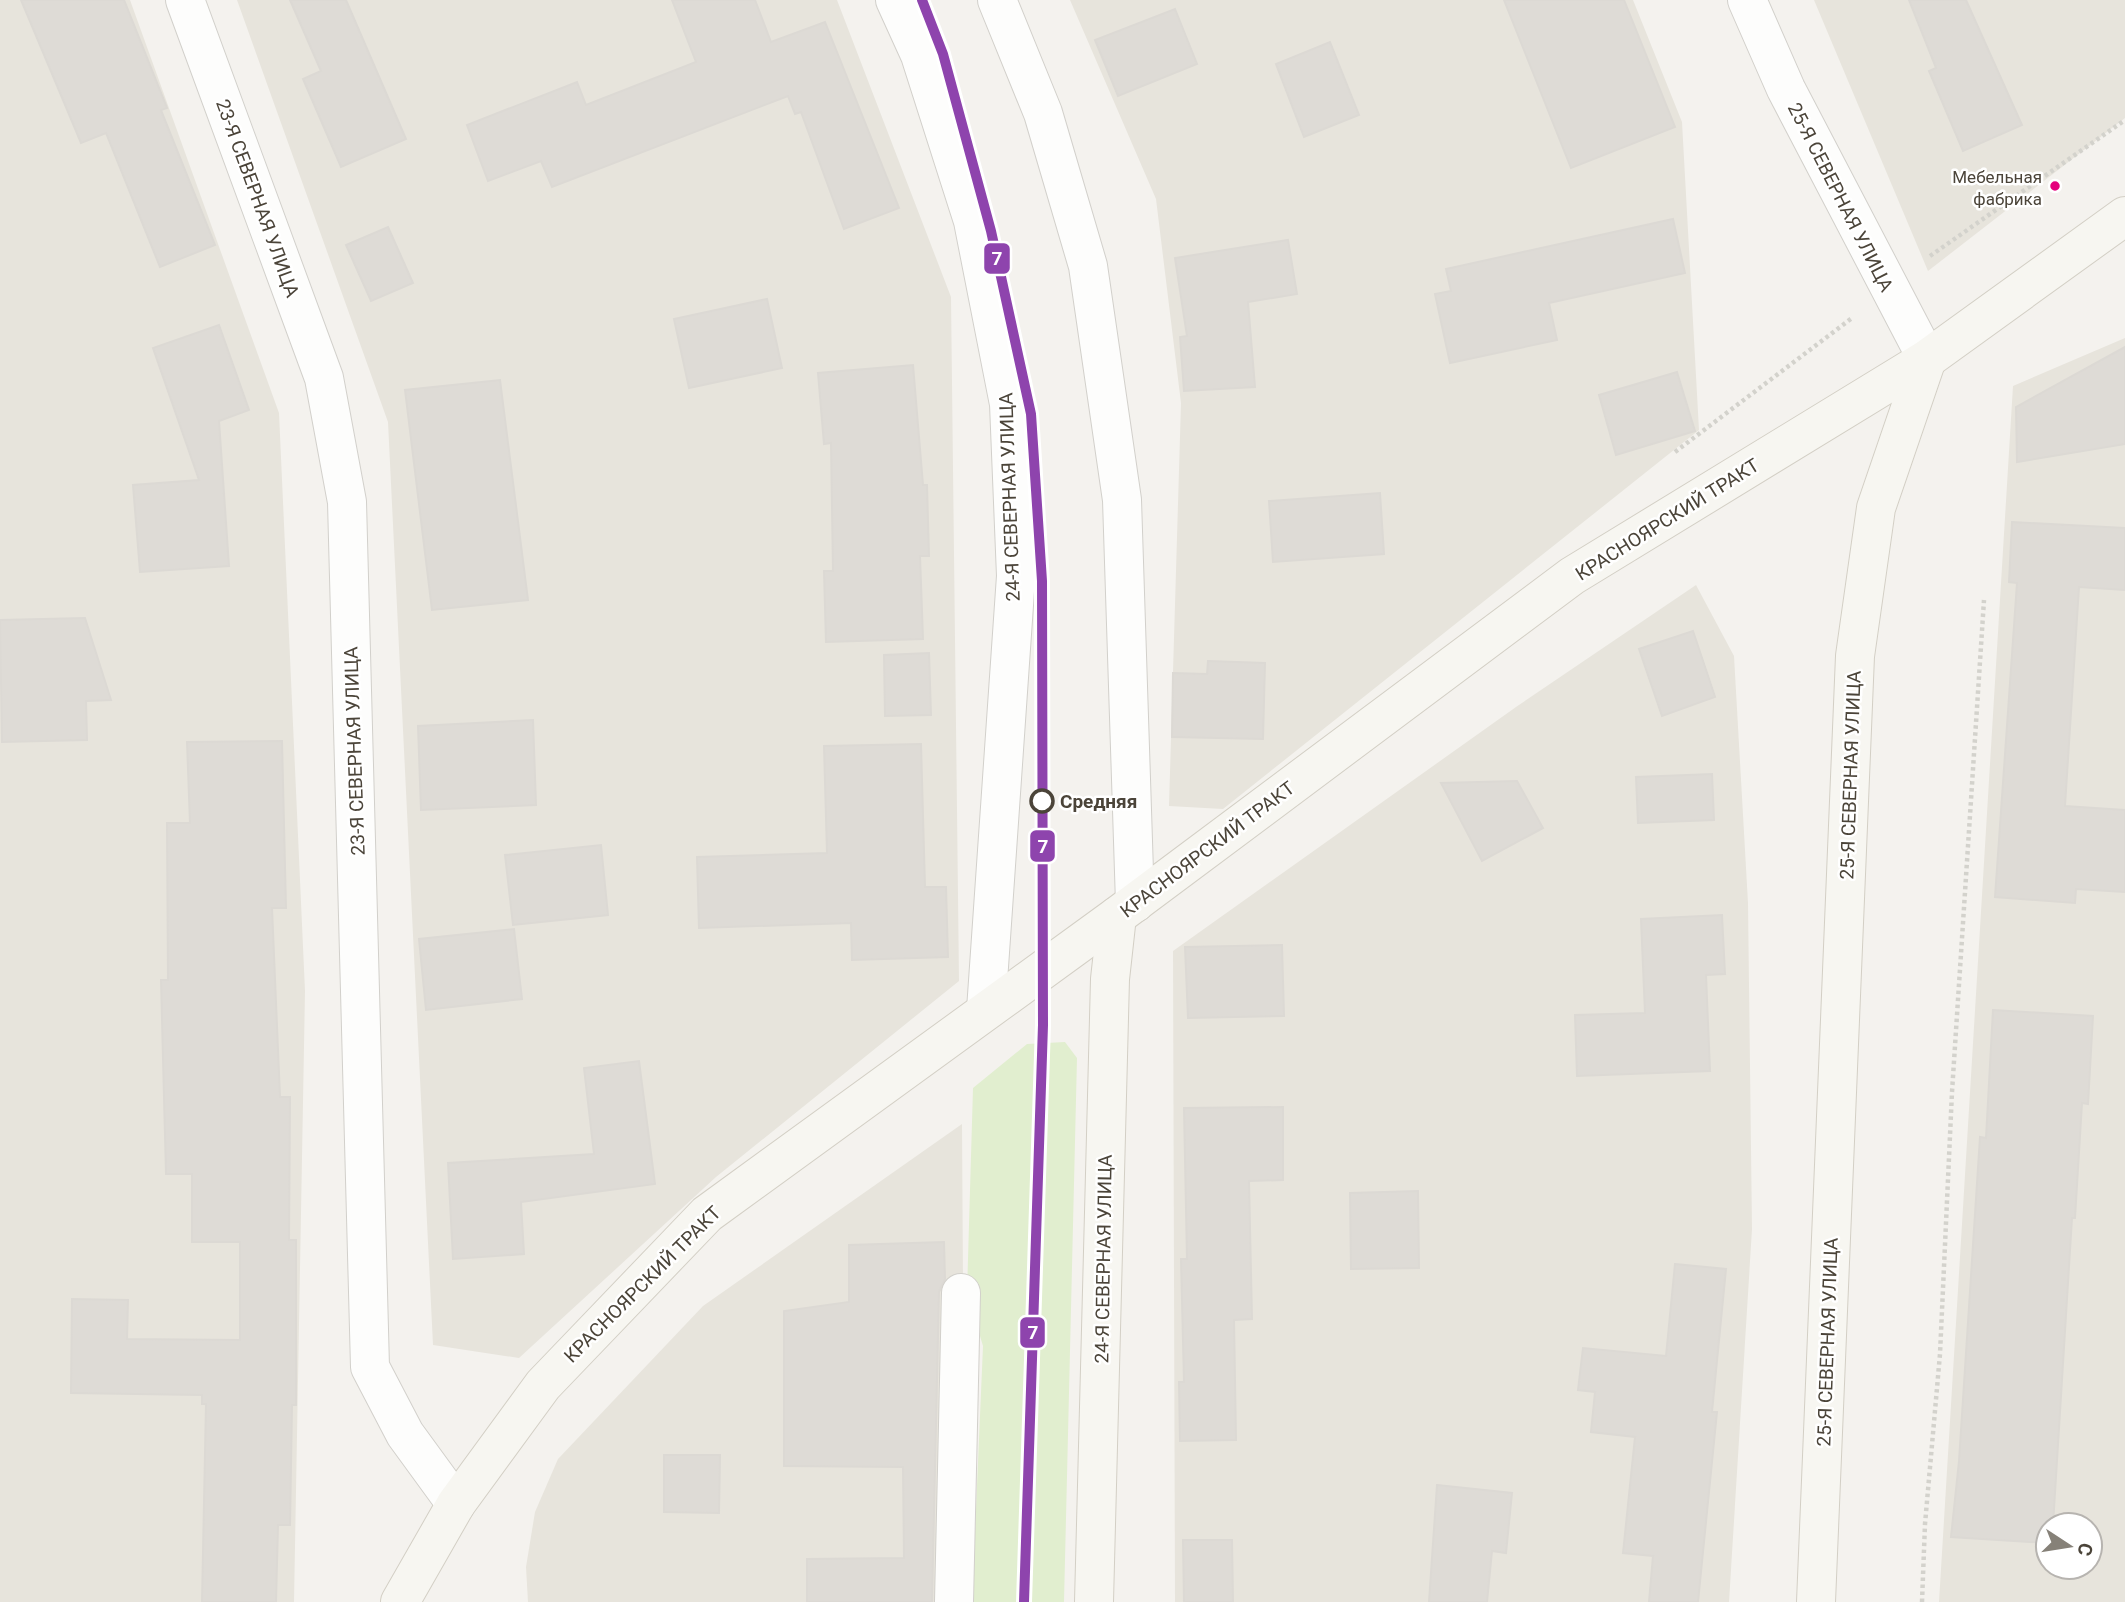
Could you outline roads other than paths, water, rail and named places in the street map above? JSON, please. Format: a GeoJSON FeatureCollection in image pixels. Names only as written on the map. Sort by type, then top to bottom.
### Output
{"type":"FeatureCollection","features":[{"type":"Feature","properties":{"kind":"main road","name":"КРАСНОЯРСКИЙ ТРАКТ"},"geometry":{"type":"LineString","coordinates":[[400,1602],[456,1504],[543,1385],[707,1214],[1126,909],[1572,576],[1927,359],[2125,216]]}},
{"type":"Feature","properties":{"kind":"main road","name":"25-Я СЕВЕРНАЯ УЛИЦА"},"geometry":{"type":"LineString","coordinates":[[1816,1602],[1855,656],[1876,508],[1927,359]]}},
{"type":"Feature","properties":{"kind":"main road","name":"24-Я СЕВЕРНАЯ УЛИЦА"},"geometry":{"type":"LineString","coordinates":[[1094,1602],[1110,979],[1126,909]]}},
{"type":"Feature","properties":{"kind":"street","name":"23-Я СЕВЕРНАЯ УЛИЦА"},"geometry":{"type":"LineString","coordinates":[[186,0],[324,378],[347,502],[370,1367],[405,1434],[456,1504]]}},
{"type":"Feature","properties":{"kind":"street","name":"24-Я СЕВЕРНАЯ УЛИЦА"},"geometry":{"type":"LineString","coordinates":[[895,0],[920,55],[972,220],[1009,404],[1016,576],[986,1010]]}},
{"type":"Feature","properties":{"kind":"street","name":"24-Я СЕВЕРНАЯ УЛИЦА"},"geometry":{"type":"LineString","coordinates":[[997,0],[1043,113],[1088,265],[1122,500],[1126,909]]}},
{"type":"Feature","properties":{"kind":"street","name":"25-Я СЕВЕРНАЯ УЛИЦА"},"geometry":{"type":"LineString","coordinates":[[1747,0],[1786,89],[1927,359]]}},
{"type":"Feature","properties":{"kind":"street"},"geometry":{"type":"LineString","coordinates":[[954,1602],[961,1293]]}},
{"type":"Feature","properties":{"kind":"place","name":"Мебельная фабрика"},"geometry":{"type":"Point","coordinates":[2055,186]}},
{"type":"Feature","properties":{"kind":"place","name":"Средняя"},"geometry":{"type":"Point","coordinates":[1042,801]}}]}
